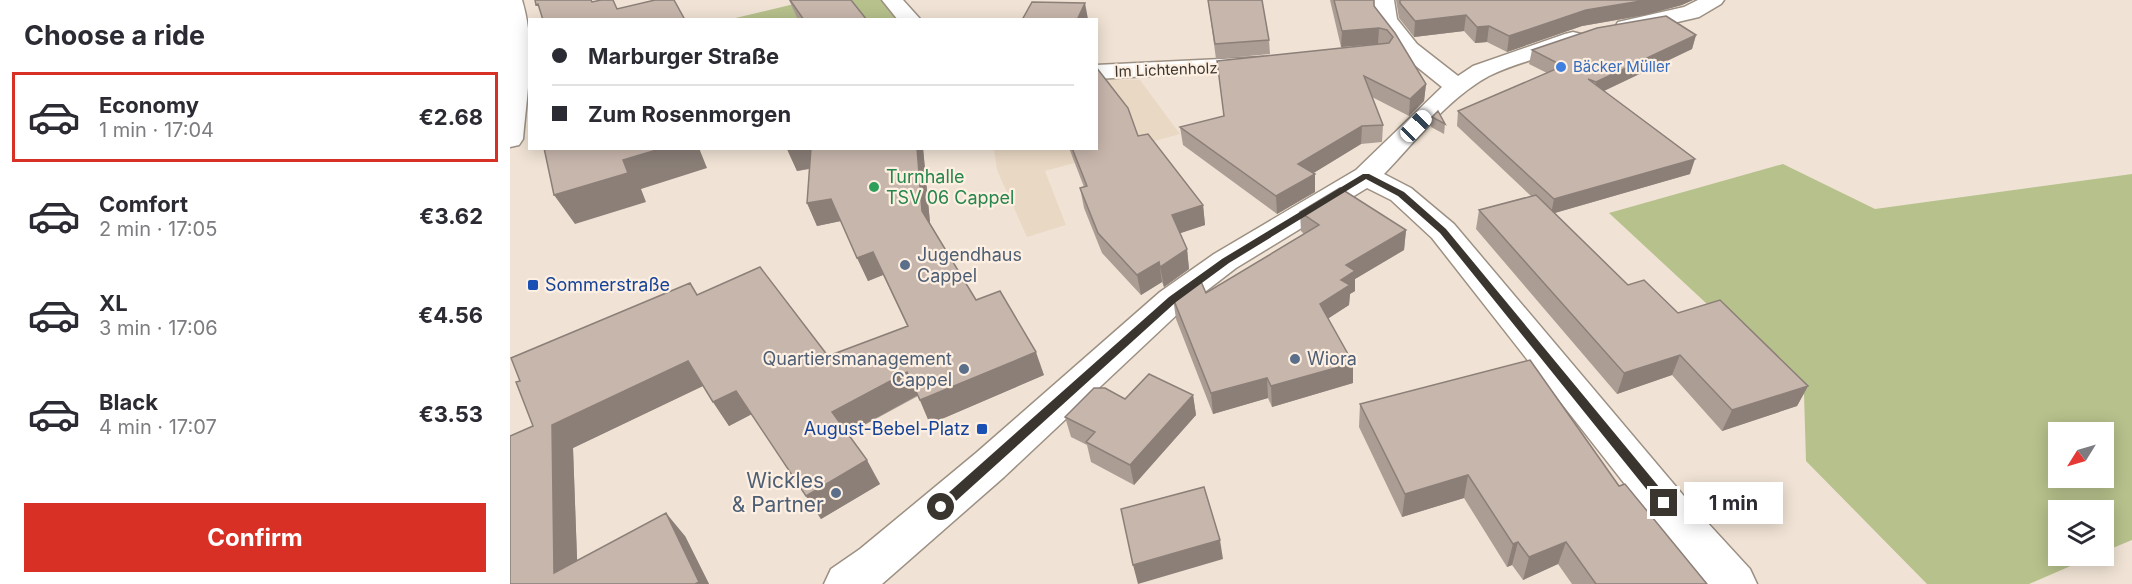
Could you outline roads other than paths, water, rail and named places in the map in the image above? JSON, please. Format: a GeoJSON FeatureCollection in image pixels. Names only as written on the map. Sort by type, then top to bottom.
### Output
{"type":"FeatureCollection","features":[{"type":"Feature","properties":{"kind":"street"},"geometry":{"type":"LineString","coordinates":[[510,139],[521,33],[512,0]]}},
{"type":"Feature","properties":{"kind":"street"},"geometry":{"type":"LineString","coordinates":[[892,0],[908,18]]}},
{"type":"Feature","properties":{"kind":"street"},"geometry":{"type":"LineString","coordinates":[[1384,0],[1386,20],[1409,49],[1457,87]]}},
{"type":"Feature","properties":{"kind":"street"},"geometry":{"type":"LineString","coordinates":[[847,584],[876,563],[990,465],[1172,300],[1225,261],[1366,176],[1457,87],[1480,71],[1597,32],[1656,22],[1691,12],[1714,0]]}},
{"type":"Feature","properties":{"kind":"street","name":"Im Lichtenholz"},"geometry":{"type":"LineString","coordinates":[[1098,72],[1224,68],[1283,63]]}},
{"type":"Feature","properties":{"kind":"street"},"geometry":{"type":"LineString","coordinates":[[510,153],[528,147]]}},
{"type":"Feature","properties":{"kind":"street"},"geometry":{"type":"LineString","coordinates":[[1366,176],[1401,194],[1443,231],[1679,521],[1734,584]]}},
{"type":"Feature","properties":{"kind":"place","name":"Bäcker Müller"},"geometry":{"type":"Point","coordinates":[1561,67]}},
{"type":"Feature","properties":{"kind":"place","name":"Turnhalle TSV 06 Cappel"},"geometry":{"type":"Point","coordinates":[874,187]}},
{"type":"Feature","properties":{"kind":"place","name":"Jugendhaus Cappel"},"geometry":{"type":"Point","coordinates":[905,265]}},
{"type":"Feature","properties":{"kind":"place","name":"Sommerstraße"},"geometry":{"type":"Point","coordinates":[533,285]}},
{"type":"Feature","properties":{"kind":"place","name":"Wiora"},"geometry":{"type":"Point","coordinates":[1295,359]}},
{"type":"Feature","properties":{"kind":"place","name":"Quartiersmanagement Cappel"},"geometry":{"type":"Point","coordinates":[964,369]}},
{"type":"Feature","properties":{"kind":"place","name":"August-Bebel-Platz"},"geometry":{"type":"Point","coordinates":[982,429]}},
{"type":"Feature","properties":{"kind":"place","name":"Wickles & Partner"},"geometry":{"type":"Point","coordinates":[836,493]}}]}
